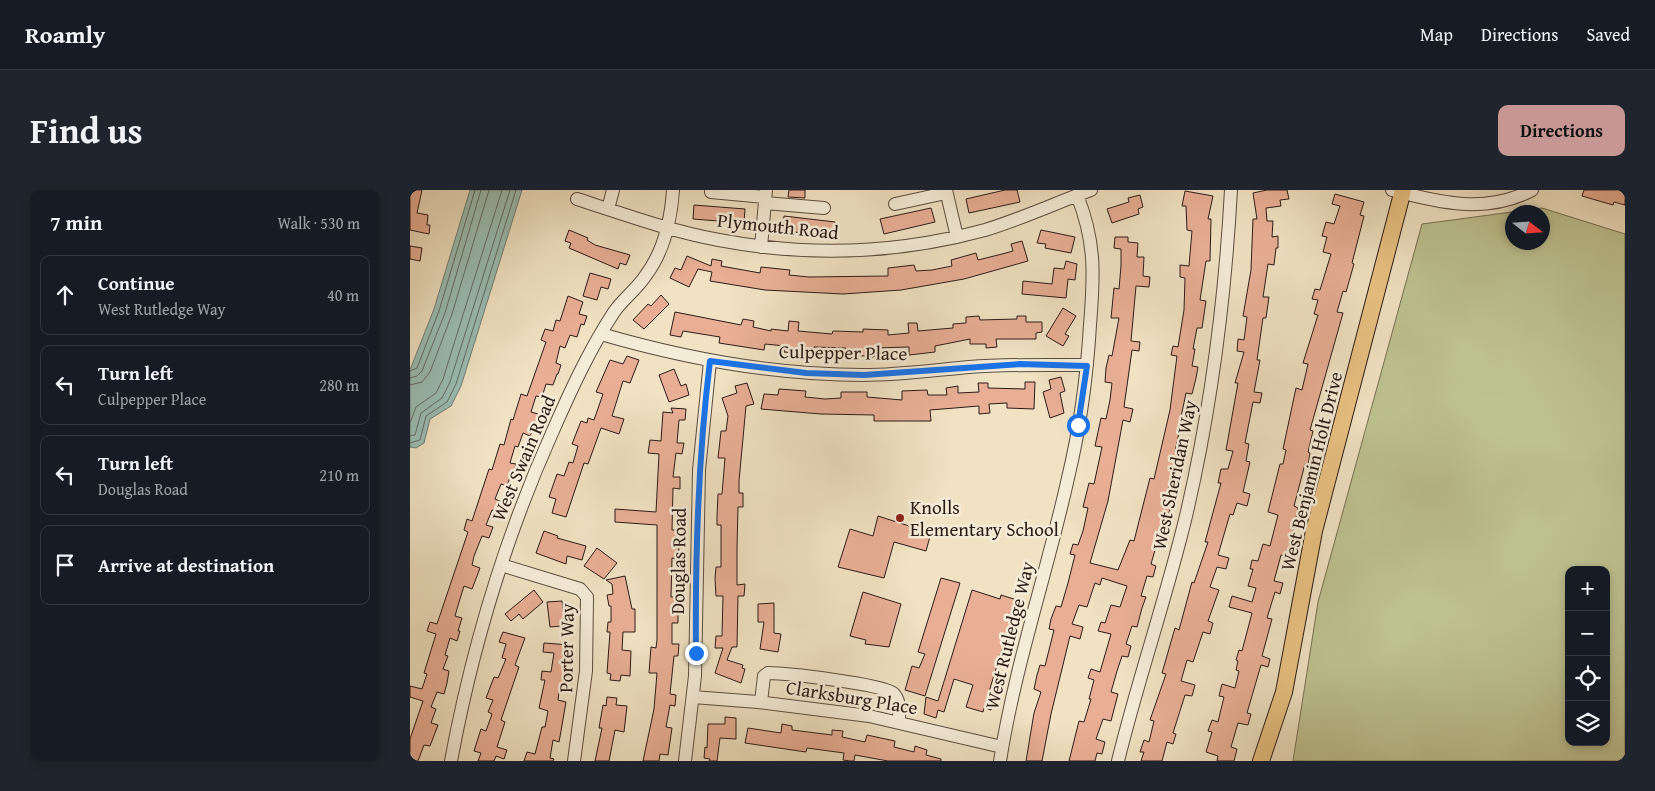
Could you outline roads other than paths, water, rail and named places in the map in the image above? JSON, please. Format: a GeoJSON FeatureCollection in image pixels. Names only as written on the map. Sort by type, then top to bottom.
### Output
{"type":"FeatureCollection","features":[{"type":"Feature","properties":{"kind":"main road","name":"West Benjamin Holt Drive"},"geometry":{"type":"LineString","coordinates":[[1261,761],[1284,692],[1314,531],[1399,191]]}},
{"type":"Feature","properties":{"kind":"street"},"geometry":{"type":"LineString","coordinates":[[608,209],[613,190]]}},
{"type":"Feature","properties":{"kind":"street","name":"West Swain Road"},"geometry":{"type":"LineString","coordinates":[[451,761],[469,676],[501,565],[552,434],[601,334],[615,311],[647,274],[660,252],[667,227],[672,190]]}},
{"type":"Feature","properties":{"kind":"street","name":"Plymouth Road"},"geometry":{"type":"LineString","coordinates":[[577,199],[667,227],[718,240],[806,252],[850,252],[900,248],[957,237],[1012,221],[1091,190]]}},
{"type":"Feature","properties":{"kind":"street","name":"West Sheridan Way"},"geometry":{"type":"LineString","coordinates":[[1118,761],[1168,584],[1197,466],[1219,335],[1231,190]]}},
{"type":"Feature","properties":{"kind":"street"},"geometry":{"type":"LineString","coordinates":[[1399,191],[1437,202],[1466,205],[1495,203],[1518,193],[1532,190]]}},
{"type":"Feature","properties":{"kind":"street"},"geometry":{"type":"LineString","coordinates":[[711,192],[765,197],[824,208]]}},
{"type":"Feature","properties":{"kind":"street"},"geometry":{"type":"LineString","coordinates":[[895,204],[946,192],[957,237]]}},
{"type":"Feature","properties":{"kind":"street","name":"West Rutledge Way"},"geometry":{"type":"LineString","coordinates":[[1000,761],[1020,662],[1068,478],[1087,366],[1093,252],[1088,221],[1077,195]]}},
{"type":"Feature","properties":{"kind":"street"},"geometry":{"type":"LineString","coordinates":[[761,247],[765,197]]}},
{"type":"Feature","properties":{"kind":"street","name":"Culpepper Place"},"geometry":{"type":"LineString","coordinates":[[601,334],[662,351],[710,361],[806,373],[864,375],[1020,364],[1087,366]]}},
{"type":"Feature","properties":{"kind":"street","name":"Douglas Road"},"geometry":{"type":"LineString","coordinates":[[684,761],[693,697],[696,653],[696,528],[699,470],[710,361]]}},
{"type":"Feature","properties":{"kind":"street","name":"Porter Way"},"geometry":{"type":"LineString","coordinates":[[501,565],[580,589],[587,597],[586,672],[574,761]]}},
{"type":"Feature","properties":{"kind":"street"},"geometry":{"type":"LineString","coordinates":[[761,702],[764,676],[768,673],[876,687],[894,694],[898,702],[899,722]]}},
{"type":"Feature","properties":{"kind":"street","name":"Clarksburg Place"},"geometry":{"type":"LineString","coordinates":[[693,697],[824,709],[899,722],[1002,747]]}},
{"type":"Feature","properties":{"kind":"water"},"geometry":{"type":"Polygon","coordinates":[[[470,190],[522,190],[461,386],[451,406],[430,419],[424,443],[416,448],[410,447],[410,370],[434,309],[470,190]]]}},
{"type":"Feature","properties":{"kind":"place","name":"Knolls Elementary School"},"geometry":{"type":"Point","coordinates":[900,518]}}]}
